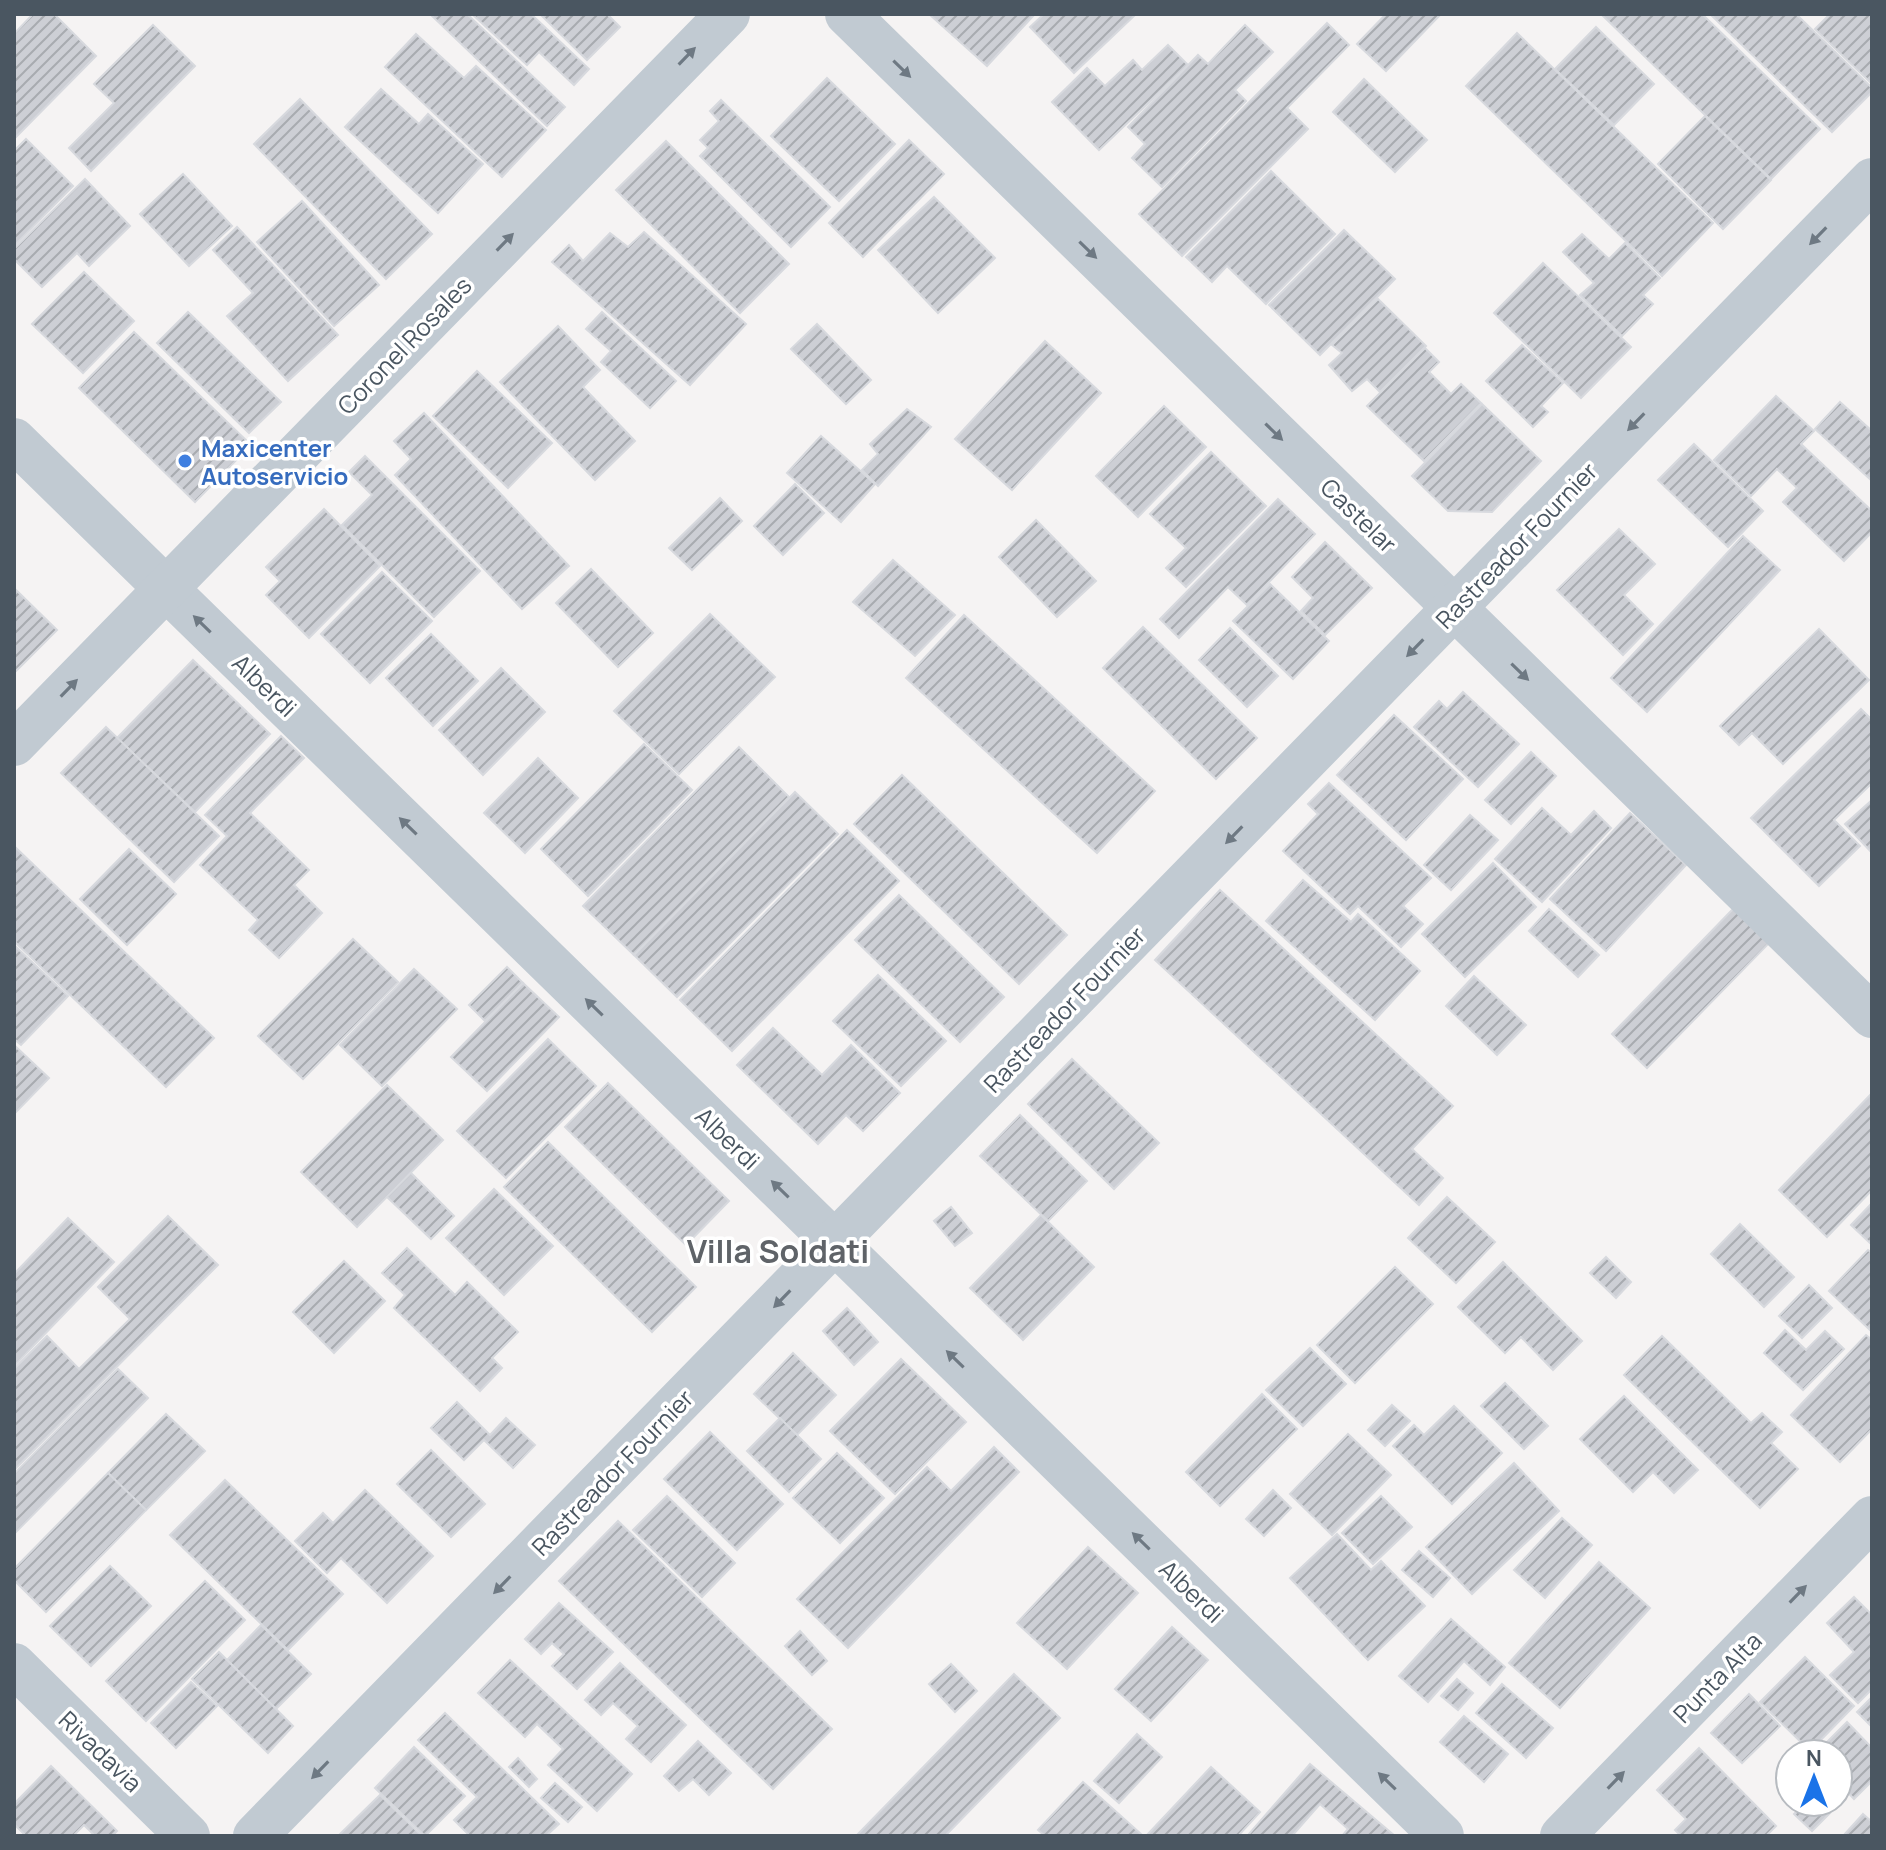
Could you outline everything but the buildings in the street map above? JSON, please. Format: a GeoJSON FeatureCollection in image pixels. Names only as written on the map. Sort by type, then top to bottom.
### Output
{"type":"FeatureCollection","features":[{"type":"Feature","properties":{"kind":"street","name":"Coronel Rosales"},"geometry":{"type":"LineString","coordinates":[[14,744],[728,14]]}},
{"type":"Feature","properties":{"kind":"street","name":"Castelar"},"geometry":{"type":"LineString","coordinates":[[847,14],[1872,1016]]}},
{"type":"Feature","properties":{"kind":"street","name":"Rastreador Fournier"},"geometry":{"type":"LineString","coordinates":[[255,1836],[1872,180]]}},
{"type":"Feature","properties":{"kind":"street","name":"Alberdi"},"geometry":{"type":"LineString","coordinates":[[14,440],[1442,1836]]}},
{"type":"Feature","properties":{"kind":"street","name":"Punta Alta"},"geometry":{"type":"LineString","coordinates":[[1562,1836],[1872,1518]]}},
{"type":"Feature","properties":{"kind":"street","name":"Rivadavia"},"geometry":{"type":"LineString","coordinates":[[14,1665],[188,1836]]}},
{"type":"Feature","properties":{"kind":"place","name":"Maxicenter Autoservicio"},"geometry":{"type":"Point","coordinates":[185,461]}},
{"type":"Feature","properties":{"kind":"district","name":"Villa Soldati"},"geometry":{"type":"Point","coordinates":[778,1251]}}]}
